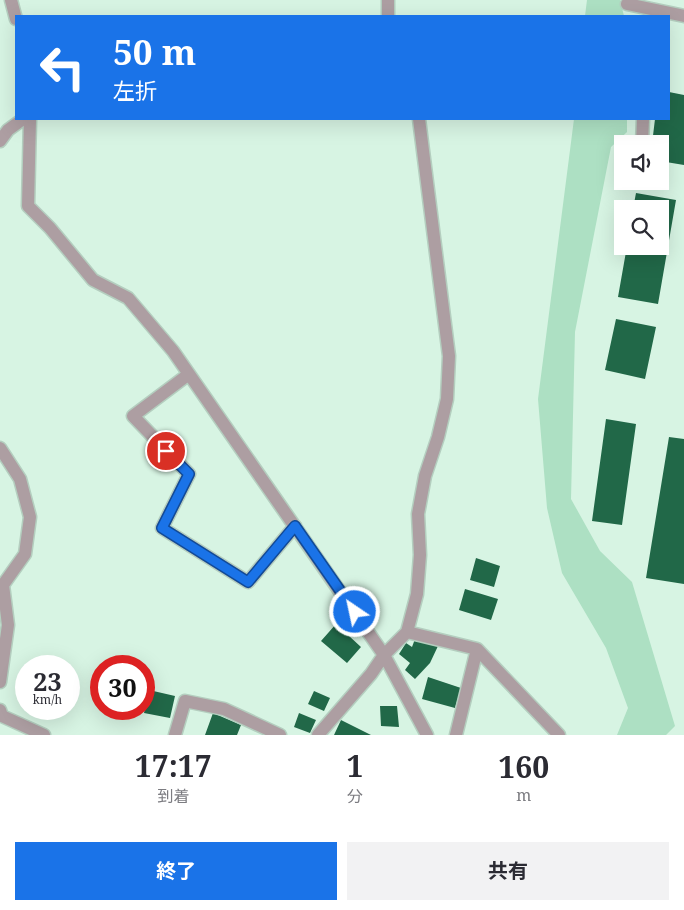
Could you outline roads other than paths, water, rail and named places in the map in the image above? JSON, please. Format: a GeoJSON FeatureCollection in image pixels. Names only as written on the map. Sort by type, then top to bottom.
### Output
{"type":"FeatureCollection","features":[{"type":"Feature","properties":{"kind":"street"},"geometry":{"type":"LineString","coordinates":[[11,0],[15,15]]}},
{"type":"Feature","properties":{"kind":"street"},"geometry":{"type":"LineString","coordinates":[[388,0],[388,15]]}},
{"type":"Feature","properties":{"kind":"street"},"geometry":{"type":"LineString","coordinates":[[627,7],[684,16]]}},
{"type":"Feature","properties":{"kind":"street"},"geometry":{"type":"LineString","coordinates":[[0,142],[8,130],[22,120]]}},
{"type":"Feature","properties":{"kind":"street"},"geometry":{"type":"LineString","coordinates":[[30,120],[28,206],[50,228],[93,280],[128,298],[172,350],[384,655],[427,735]]}},
{"type":"Feature","properties":{"kind":"street"},"geometry":{"type":"LineString","coordinates":[[318,735],[384,655],[407,632],[417,594],[420,554],[418,514],[425,476],[438,437],[447,399],[449,356],[419,120]]}},
{"type":"Feature","properties":{"kind":"street"},"geometry":{"type":"LineString","coordinates":[[643,135],[644,120]]}},
{"type":"Feature","properties":{"kind":"street"},"geometry":{"type":"LineString","coordinates":[[189,374],[133,416],[189,474],[162,528],[248,582],[295,526]]}},
{"type":"Feature","properties":{"kind":"street"},"geometry":{"type":"LineString","coordinates":[[0,448],[20,479],[30,517],[25,554],[4,585],[8,625],[0,682]]}},
{"type":"Feature","properties":{"kind":"street"},"geometry":{"type":"LineString","coordinates":[[407,632],[477,648],[559,735]]}},
{"type":"Feature","properties":{"kind":"street"},"geometry":{"type":"LineString","coordinates":[[456,735],[477,648]]}},
{"type":"Feature","properties":{"kind":"street"},"geometry":{"type":"LineString","coordinates":[[176,735],[185,701],[224,709],[280,735]]}},
{"type":"Feature","properties":{"kind":"street"},"geometry":{"type":"LineString","coordinates":[[0,710],[2,716],[44,735]]}}]}
